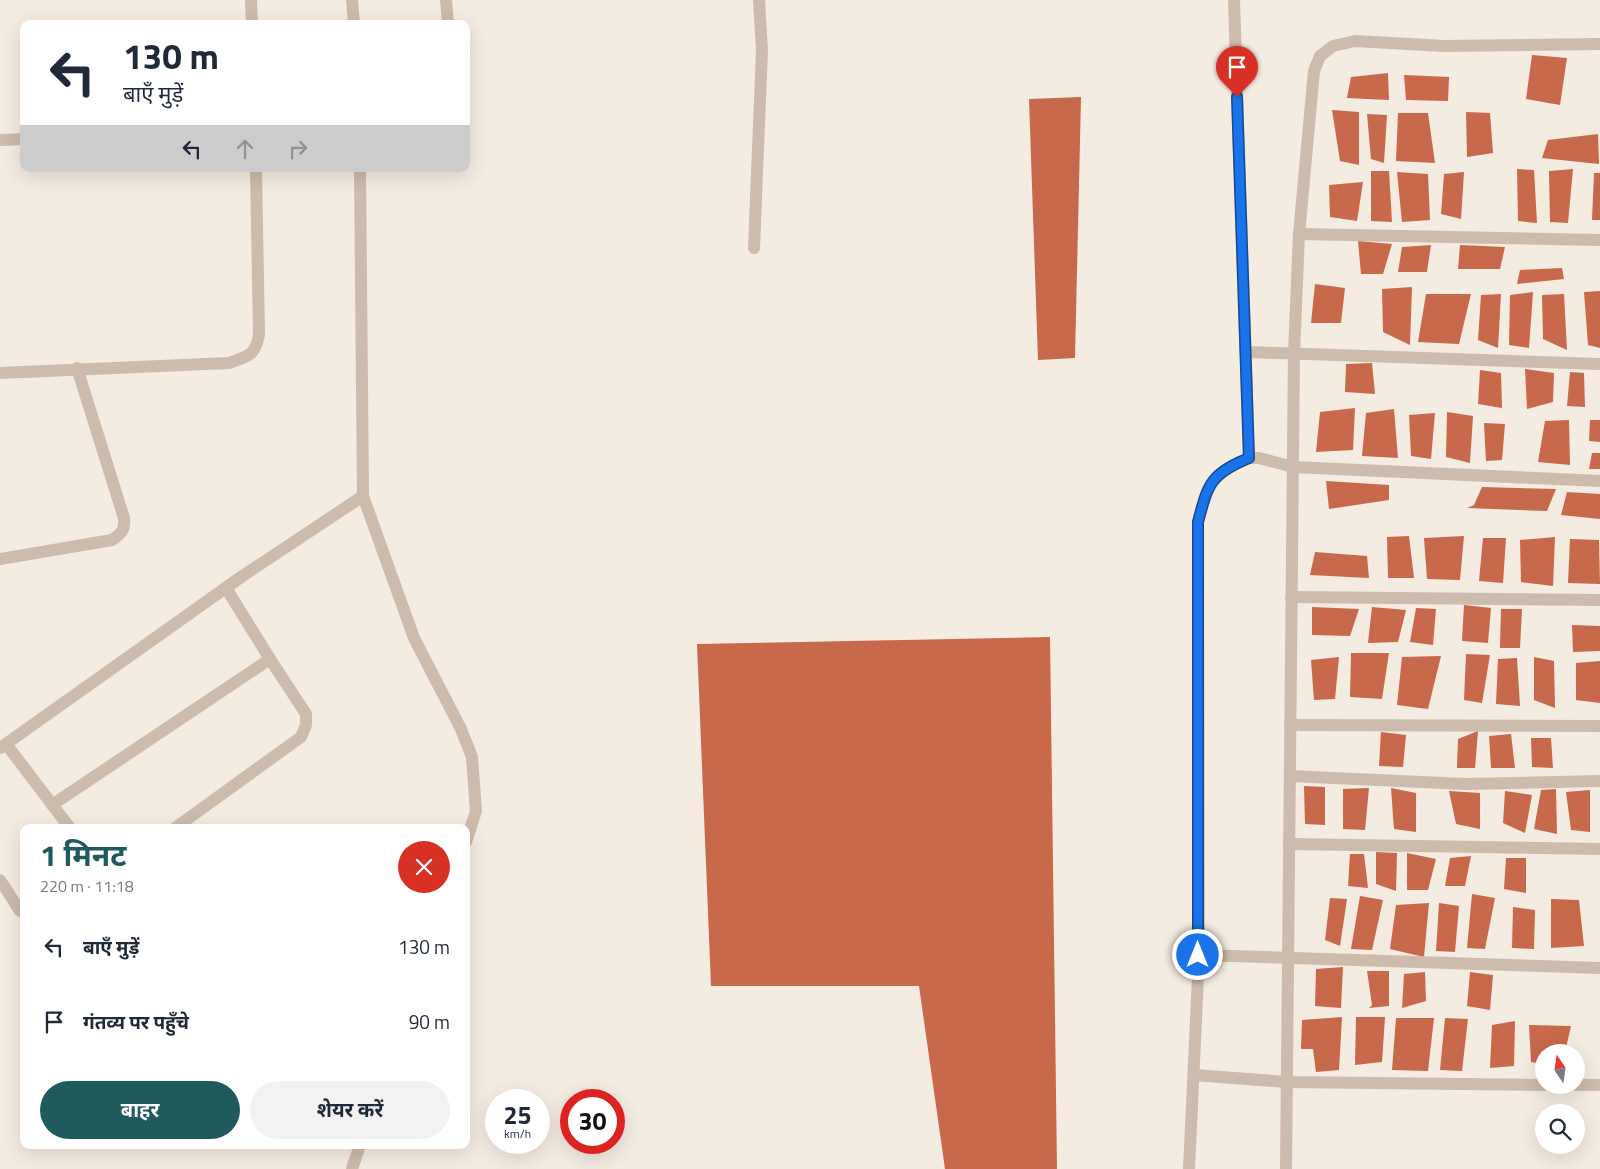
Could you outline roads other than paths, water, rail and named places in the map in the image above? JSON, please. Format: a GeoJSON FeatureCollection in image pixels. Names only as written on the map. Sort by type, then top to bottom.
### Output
{"type":"FeatureCollection","features":[{"type":"Feature","properties":{"kind":"street"},"geometry":{"type":"LineString","coordinates":[[251,0],[252,20]]}},
{"type":"Feature","properties":{"kind":"street"},"geometry":{"type":"LineString","coordinates":[[352,0],[354,20]]}},
{"type":"Feature","properties":{"kind":"street"},"geometry":{"type":"LineString","coordinates":[[446,0],[448,20]]}},
{"type":"Feature","properties":{"kind":"street"},"geometry":{"type":"LineString","coordinates":[[754,248],[762,50],[759,0]]}},
{"type":"Feature","properties":{"kind":"street"},"geometry":{"type":"LineString","coordinates":[[1234,0],[1249,458]]}},
{"type":"Feature","properties":{"kind":"street"},"geometry":{"type":"LineString","coordinates":[[1286,1169],[1294,354],[1299,234],[1314,71],[1320,56],[1333,46],[1355,41],[1444,46],[1600,44]]}},
{"type":"Feature","properties":{"kind":"street"},"geometry":{"type":"LineString","coordinates":[[0,140],[20,139]]}},
{"type":"Feature","properties":{"kind":"street"},"geometry":{"type":"LineString","coordinates":[[0,372],[229,363],[249,356],[256,348],[259,335],[256,172]]}},
{"type":"Feature","properties":{"kind":"street"},"geometry":{"type":"LineString","coordinates":[[360,172],[364,496],[414,638],[462,729],[472,757],[476,811],[470,830]]}},
{"type":"Feature","properties":{"kind":"street"},"geometry":{"type":"LineString","coordinates":[[1299,234],[1600,240]]}},
{"type":"Feature","properties":{"kind":"street"},"geometry":{"type":"LineString","coordinates":[[1246,352],[1600,364]]}},
{"type":"Feature","properties":{"kind":"street"},"geometry":{"type":"LineString","coordinates":[[0,559],[112,540],[122,534],[125,528],[124,518],[77,368]]}},
{"type":"Feature","properties":{"kind":"street"},"geometry":{"type":"LineString","coordinates":[[1190,1169],[1198,955],[1198,522],[1208,487],[1217,476],[1231,466],[1249,458],[1259,458],[1293,467],[1600,481]]}},
{"type":"Feature","properties":{"kind":"street"},"geometry":{"type":"LineString","coordinates":[[67,824],[3,746],[226,588],[364,496]]}},
{"type":"Feature","properties":{"kind":"street"},"geometry":{"type":"LineString","coordinates":[[181,824],[301,737],[306,725],[306,714],[226,588]]}},
{"type":"Feature","properties":{"kind":"street"},"geometry":{"type":"LineString","coordinates":[[1291,598],[1600,600]]}},
{"type":"Feature","properties":{"kind":"street"},"geometry":{"type":"LineString","coordinates":[[52,805],[270,659]]}},
{"type":"Feature","properties":{"kind":"street"},"geometry":{"type":"LineString","coordinates":[[1290,725],[1600,726]]}},
{"type":"Feature","properties":{"kind":"street"},"geometry":{"type":"LineString","coordinates":[[1290,776],[1465,784],[1600,781]]}},
{"type":"Feature","properties":{"kind":"street"},"geometry":{"type":"LineString","coordinates":[[1289,844],[1600,849]]}},
{"type":"Feature","properties":{"kind":"street"},"geometry":{"type":"LineString","coordinates":[[0,880],[20,911]]}},
{"type":"Feature","properties":{"kind":"street"},"geometry":{"type":"LineString","coordinates":[[1198,955],[1600,968]]}},
{"type":"Feature","properties":{"kind":"street"},"geometry":{"type":"LineString","coordinates":[[1194,1075],[1287,1082],[1535,1084]]}},
{"type":"Feature","properties":{"kind":"street"},"geometry":{"type":"LineString","coordinates":[[1585,1085],[1600,1085]]}},
{"type":"Feature","properties":{"kind":"street"},"geometry":{"type":"LineString","coordinates":[[352,1169],[359,1149]]}}]}
